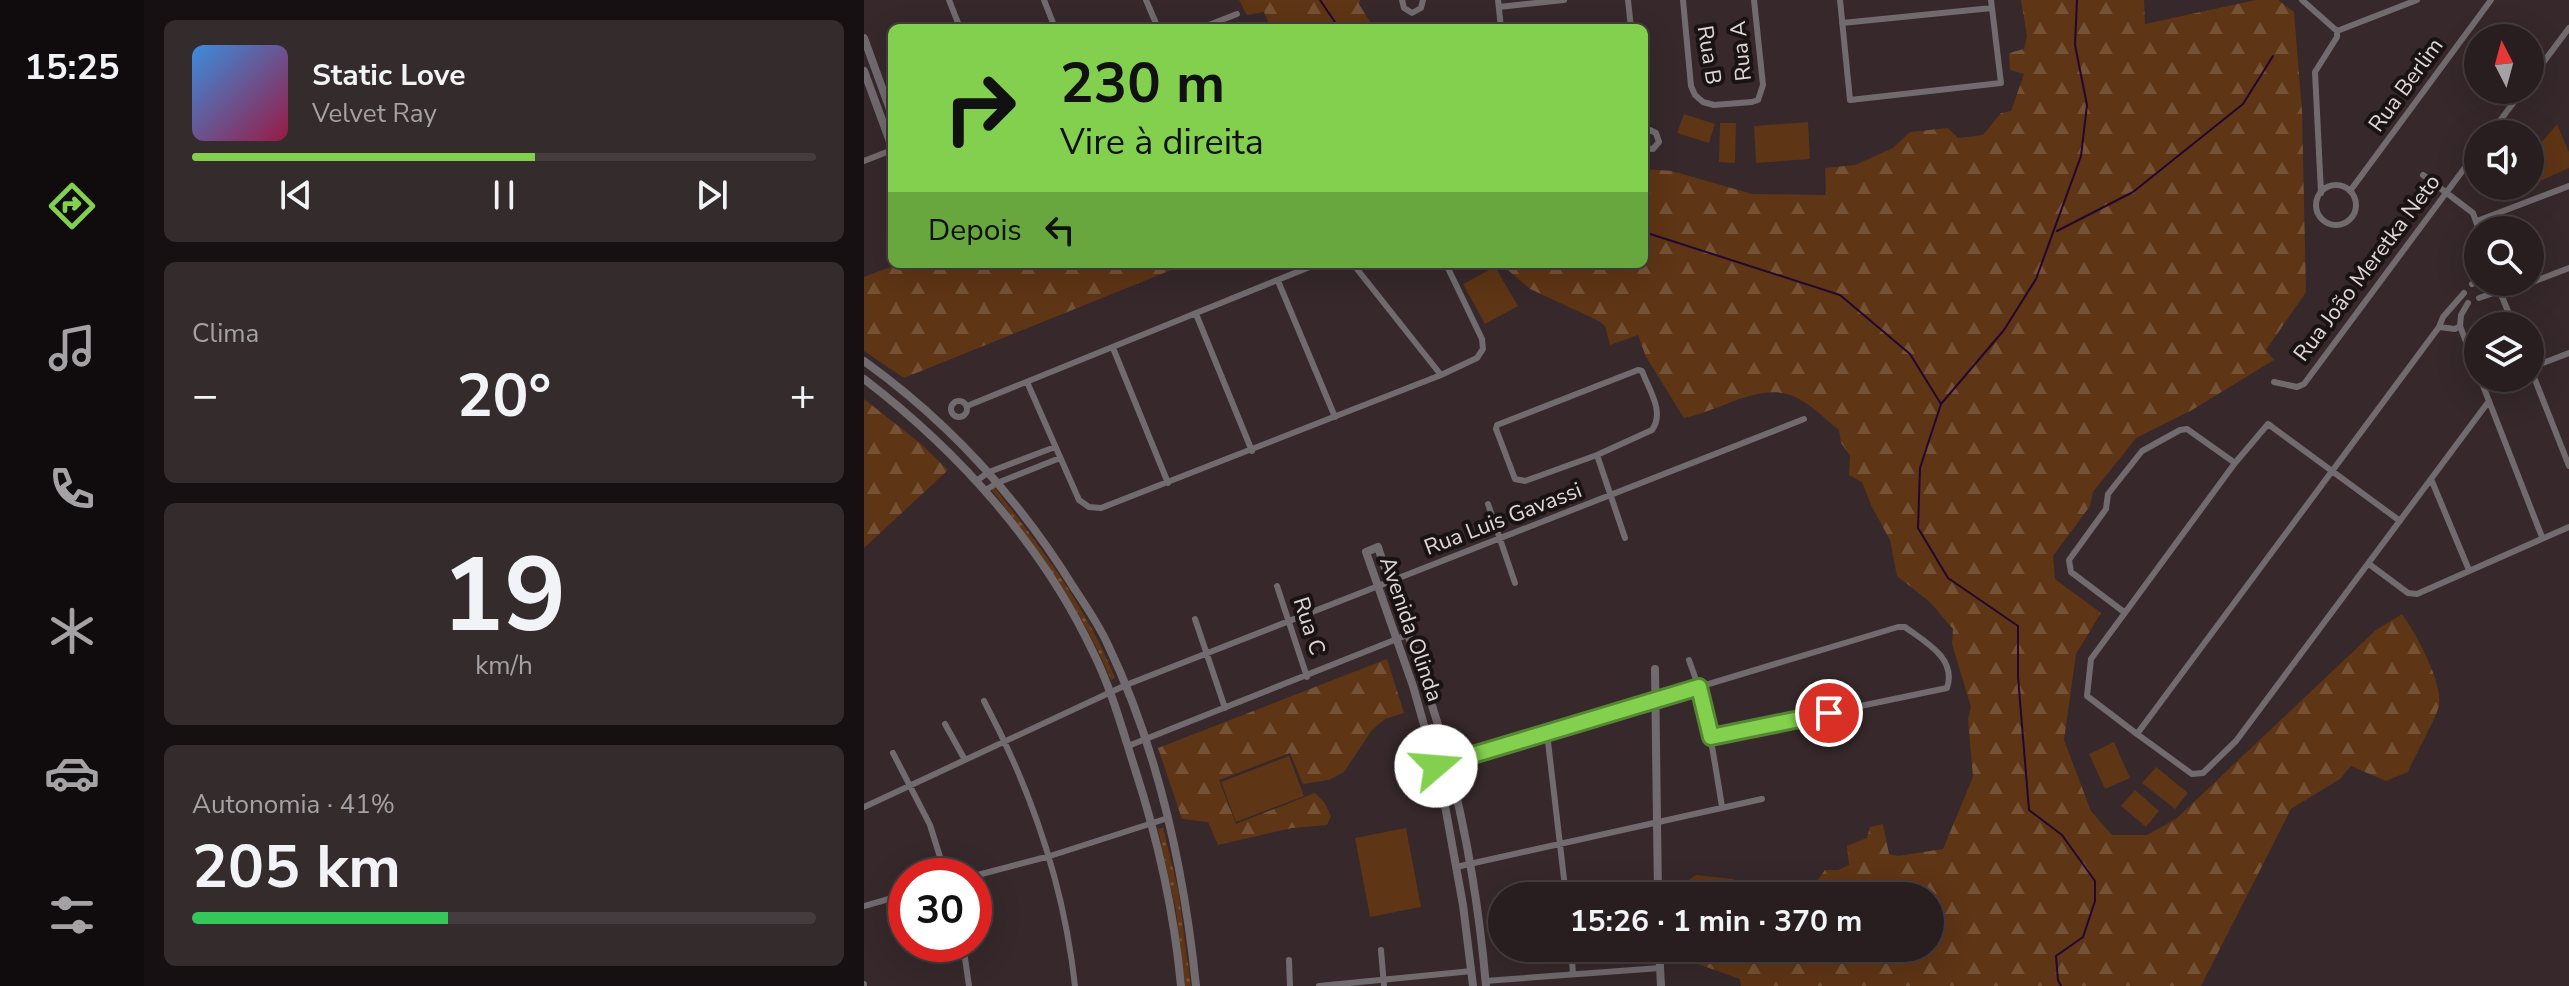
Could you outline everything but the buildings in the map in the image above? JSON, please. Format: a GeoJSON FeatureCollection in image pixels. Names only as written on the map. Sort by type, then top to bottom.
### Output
{"type":"FeatureCollection","features":[{"type":"Feature","properties":{"kind":"street"},"geometry":{"type":"LineString","coordinates":[[949,0],[958,24]]}},
{"type":"Feature","properties":{"kind":"street"},"geometry":{"type":"LineString","coordinates":[[1044,0],[1053,24]]}},
{"type":"Feature","properties":{"kind":"street"},"geometry":{"type":"LineString","coordinates":[[1146,0],[1156,24]]}},
{"type":"Feature","properties":{"kind":"street"},"geometry":{"type":"LineString","coordinates":[[1402,0],[1404,8],[1412,13],[1421,8],[1423,0]]}},
{"type":"Feature","properties":{"kind":"street"},"geometry":{"type":"LineString","coordinates":[[1501,24],[1499,3],[1564,0]]}},
{"type":"Feature","properties":{"kind":"street"},"geometry":{"type":"LineString","coordinates":[[1628,0],[1631,24]]}},
{"type":"Feature","properties":{"kind":"street","name":"Rua B"},"geometry":{"type":"LineString","coordinates":[[1683,0],[1691,86],[1699,99],[1714,105]]}},
{"type":"Feature","properties":{"kind":"street","name":"Rua A"},"geometry":{"type":"LineString","coordinates":[[1714,105],[1752,102],[1758,100],[1763,90],[1754,0]]}},
{"type":"Feature","properties":{"kind":"street"},"geometry":{"type":"LineString","coordinates":[[1840,0],[1842,23],[1850,100],[2001,83],[1991,4],[1842,23]]}},
{"type":"Feature","properties":{"kind":"street"},"geometry":{"type":"LineString","coordinates":[[2302,0],[2337,31],[2337,37],[2315,72],[2321,193]]}},
{"type":"Feature","properties":{"kind":"street"},"geometry":{"type":"LineString","coordinates":[[2337,31],[2417,0]]}},
{"type":"Feature","properties":{"kind":"street","name":"Rua Berlim"},"geometry":{"type":"LineString","coordinates":[[2350,191],[2491,0]]}},
{"type":"Feature","properties":{"kind":"street"},"geometry":{"type":"LineString","coordinates":[[1211,24],[1237,14]]}},
{"type":"Feature","properties":{"kind":"street"},"geometry":{"type":"LineString","coordinates":[[2544,61],[2569,28]]}},
{"type":"Feature","properties":{"kind":"street"},"geometry":{"type":"LineString","coordinates":[[864,38],[888,104]]}},
{"type":"Feature","properties":{"kind":"street"},"geometry":{"type":"LineString","coordinates":[[864,71],[888,138]]}},
{"type":"Feature","properties":{"kind":"street"},"geometry":{"type":"LineString","coordinates":[[1648,131],[1656,133],[1659,142],[1653,149],[1648,148]]}},
{"type":"Feature","properties":{"kind":"street"},"geometry":{"type":"LineString","coordinates":[[864,161],[888,151]]}},
{"type":"Feature","properties":{"kind":"street","name":"Rua João Meretka Neto"},"geometry":{"type":"LineString","coordinates":[[2274,382],[2297,387],[2304,384],[2464,169]]}},
{"type":"Feature","properties":{"kind":"street"},"geometry":{"type":"LineString","coordinates":[[2423,175],[2474,216]]}},
{"type":"Feature","properties":{"kind":"street"},"geometry":{"type":"LineString","coordinates":[[2335,185],[2350,191],[2354,197],[2355,211],[2347,222],[2327,223],[2318,213],[2317,199],[2321,193],[2335,185]]}},
{"type":"Feature","properties":{"kind":"street"},"geometry":{"type":"LineString","coordinates":[[2490,216],[2569,186]]}},
{"type":"Feature","properties":{"kind":"street"},"geometry":{"type":"LineString","coordinates":[[967,406],[1308,268]]}},
{"type":"Feature","properties":{"kind":"street"},"geometry":{"type":"LineString","coordinates":[[1356,268],[1441,375]]}},
{"type":"Feature","properties":{"kind":"street"},"geometry":{"type":"LineString","coordinates":[[1027,382],[1079,500],[1089,507],[1101,508],[1252,451],[1477,358],[1483,349],[1482,339],[1448,268]]}},
{"type":"Feature","properties":{"kind":"street"},"geometry":{"type":"LineString","coordinates":[[2544,277],[2569,268]]}},
{"type":"Feature","properties":{"kind":"street"},"geometry":{"type":"LineString","coordinates":[[1278,281],[1335,417]]}},
{"type":"Feature","properties":{"kind":"street"},"geometry":{"type":"LineString","coordinates":[[2137,734],[2333,472],[2439,327],[2443,317],[2464,293]]}},
{"type":"Feature","properties":{"kind":"street"},"geometry":{"type":"LineString","coordinates":[[2479,298],[2486,296]]}},
{"type":"Feature","properties":{"kind":"street"},"geometry":{"type":"LineString","coordinates":[[2457,299],[2467,305],[2460,326],[2464,336]]}},
{"type":"Feature","properties":{"kind":"street"},"geometry":{"type":"LineString","coordinates":[[1196,314],[1252,451]]}},
{"type":"Feature","properties":{"kind":"street"},"geometry":{"type":"LineString","coordinates":[[2439,327],[2455,329],[2460,326]]}},
{"type":"Feature","properties":{"kind":"street"},"geometry":{"type":"LineString","coordinates":[[1113,348],[1168,483]]}},
{"type":"Feature","properties":{"kind":"street"},"geometry":{"type":"LineString","coordinates":[[2544,363],[2569,353]]}},
{"type":"Feature","properties":{"kind":"street"},"geometry":{"type":"LineString","coordinates":[[864,361],[941,425],[989,472],[1037,532],[1097,625],[1126,685],[1168,818],[1189,915],[1196,986]]}},
{"type":"Feature","properties":{"kind":"street"},"geometry":{"type":"LineString","coordinates":[[1632,371],[1642,371],[1657,408],[1657,423],[1646,434],[1597,455],[1520,482],[1515,479],[1497,425],[1632,371]]}},
{"type":"Feature","properties":{"kind":"street"},"geometry":{"type":"LineString","coordinates":[[864,379],[919,425],[976,481],[1020,533],[1081,626],[1110,692],[1152,822],[1172,907],[1181,986]]}},
{"type":"Feature","properties":{"kind":"street"},"geometry":{"type":"LineString","coordinates":[[2486,392],[2542,537]]}},
{"type":"Feature","properties":{"kind":"street"},"geometry":{"type":"LineString","coordinates":[[2540,392],[2569,466]]}},
{"type":"Feature","properties":{"kind":"street"},"geometry":{"type":"LineString","coordinates":[[2400,521],[2268,424],[2235,463],[2091,659],[2087,696],[2192,774],[2203,773],[2236,741],[2369,564],[2489,401]]}},
{"type":"Feature","properties":{"kind":"street","name":"Rua Luis Gavassi"},"geometry":{"type":"LineString","coordinates":[[1110,692],[1804,419]]}},
{"type":"Feature","properties":{"kind":"street"},"geometry":{"type":"LineString","coordinates":[[2124,612],[2071,572],[2068,565],[2106,509],[2108,494],[2142,451],[2180,430],[2192,431],[2235,463]]}},
{"type":"Feature","properties":{"kind":"street"},"geometry":{"type":"LineString","coordinates":[[2561,444],[2569,441]]}},
{"type":"Feature","properties":{"kind":"street"},"geometry":{"type":"LineString","coordinates":[[976,481],[989,472],[1055,447]]}},
{"type":"Feature","properties":{"kind":"street"},"geometry":{"type":"LineString","coordinates":[[1597,455],[1625,538]]}},
{"type":"Feature","properties":{"kind":"street"},"geometry":{"type":"LineString","coordinates":[[984,491],[1060,458]]}},
{"type":"Feature","properties":{"kind":"street"},"geometry":{"type":"LineString","coordinates":[[2431,479],[2469,570]]}},
{"type":"Feature","properties":{"kind":"street"},"geometry":{"type":"LineString","coordinates":[[1488,504],[1515,583]]}},
{"type":"Feature","properties":{"kind":"street"},"geometry":{"type":"LineString","coordinates":[[2369,564],[2408,593],[2417,594],[2569,527]]}},
{"type":"Feature","properties":{"kind":"street","name":"Avenida Olinda"},"geometry":{"type":"LineString","coordinates":[[1473,986],[1456,867],[1436,766],[1413,686],[1366,552],[1378,547],[1424,680],[1448,762],[1472,865],[1485,984]]}},
{"type":"Feature","properties":{"kind":"street","name":"Rua C"},"geometry":{"type":"LineString","coordinates":[[1277,586],[1307,677]]}},
{"type":"Feature","properties":{"kind":"street"},"geometry":{"type":"LineString","coordinates":[[1195,619],[1209,653],[1225,708]]}},
{"type":"Feature","properties":{"kind":"street"},"geometry":{"type":"LineString","coordinates":[[1436,766],[1898,627],[1905,627],[1945,659],[1949,682],[1947,688],[1711,737]]}},
{"type":"Feature","properties":{"kind":"street"},"geometry":{"type":"LineString","coordinates":[[1128,746],[1407,635]]}},
{"type":"Feature","properties":{"kind":"street"},"geometry":{"type":"LineString","coordinates":[[1689,660],[1711,737],[1722,807]]}},
{"type":"Feature","properties":{"kind":"street"},"geometry":{"type":"LineString","coordinates":[[1655,669],[1657,882]]}},
{"type":"Feature","properties":{"kind":"street"},"geometry":{"type":"LineString","coordinates":[[864,807],[1110,692]]}},
{"type":"Feature","properties":{"kind":"street"},"geometry":{"type":"LineString","coordinates":[[984,701],[1005,740],[1034,808],[1050,856],[1063,907],[1075,986]]}},
{"type":"Feature","properties":{"kind":"street"},"geometry":{"type":"LineString","coordinates":[[945,724],[965,760]]}},
{"type":"Feature","properties":{"kind":"street"},"geometry":{"type":"LineString","coordinates":[[1547,733],[1565,882]]}},
{"type":"Feature","properties":{"kind":"street"},"geometry":{"type":"LineString","coordinates":[[893,753],[930,825],[940,858]]}},
{"type":"Feature","properties":{"kind":"street"},"geometry":{"type":"LineString","coordinates":[[1456,867],[1762,799]]}},
{"type":"Feature","properties":{"kind":"street"},"geometry":{"type":"LineString","coordinates":[[992,871],[1168,818]]}},
{"type":"Feature","properties":{"kind":"street"},"geometry":{"type":"LineString","coordinates":[[864,906],[888,899]]}},
{"type":"Feature","properties":{"kind":"street"},"geometry":{"type":"LineString","coordinates":[[1465,926],[1479,923]]}},
{"type":"Feature","properties":{"kind":"street"},"geometry":{"type":"LineString","coordinates":[[1381,950],[1384,983]]}},
{"type":"Feature","properties":{"kind":"street"},"geometry":{"type":"LineString","coordinates":[[1289,960],[1290,986]]}},
{"type":"Feature","properties":{"kind":"street"},"geometry":{"type":"LineString","coordinates":[[966,962],[969,986]]}},
{"type":"Feature","properties":{"kind":"street"},"geometry":{"type":"LineString","coordinates":[[1572,962],[1573,974]]}},
{"type":"Feature","properties":{"kind":"street"},"geometry":{"type":"LineString","coordinates":[[1660,962],[1661,986]]}},
{"type":"Feature","properties":{"kind":"street"},"geometry":{"type":"LineString","coordinates":[[1485,984],[1660,968]]}},
{"type":"Feature","properties":{"kind":"street"},"geometry":{"type":"LineString","coordinates":[[1319,986],[1384,983],[1472,971]]}},
{"type":"Feature","properties":{"kind":"green space"},"geometry":{"type":"Polygon","coordinates":[[[1239,0],[1360,0],[1359,4],[1372,24],[1269,24],[1264,12],[1247,15],[1239,0]]]}},
{"type":"Feature","properties":{"kind":"green space"},"geometry":{"type":"Polygon","coordinates":[[[2021,0],[2144,0],[2145,24],[2256,0],[2278,0],[2294,12],[2302,111],[2306,292],[2266,350],[2274,360],[2192,410],[2136,438],[2093,492],[2090,506],[2053,556],[2055,579],[2101,613],[2076,654],[2064,740],[2091,811],[2112,835],[2147,835],[2177,818],[2376,630],[2402,614],[2437,684],[2438,710],[2408,772],[2386,781],[2351,766],[2340,779],[2291,809],[2201,986],[1741,986],[1740,979],[1692,962],[1944,962],[1944,882],[1816,882],[1825,870],[1838,870],[1849,865],[1847,846],[1867,838],[1870,827],[1883,824],[1889,854],[1898,856],[1943,849],[1973,777],[1968,719],[1971,707],[1952,644],[1953,629],[1930,602],[1897,576],[1890,540],[1862,482],[1849,475],[1850,455],[1841,443],[1839,430],[1817,412],[1793,396],[1766,393],[1684,418],[1646,357],[1638,335],[1610,345],[1605,326],[1599,321],[1530,289],[1506,268],[1648,268],[1648,169],[1672,171],[1752,194],[1826,195],[1825,168],[1855,165],[1893,148],[1910,132],[1948,128],[1958,138],[1983,135],[2001,113],[2011,111],[2024,74],[2010,70],[2009,53],[2024,49],[2027,36],[2021,0]]]}},
{"type":"Feature","properties":{"kind":"green space"},"geometry":{"type":"Polygon","coordinates":[[[1684,114],[1715,124],[1709,143],[1677,133],[1684,114]]]}},
{"type":"Feature","properties":{"kind":"green space"},"geometry":{"type":"Polygon","coordinates":[[[1808,122],[1810,159],[1756,163],[1754,126],[1808,122]]]}},
{"type":"Feature","properties":{"kind":"green space"},"geometry":{"type":"Polygon","coordinates":[[[1720,123],[1736,123],[1735,163],[1719,162],[1720,123]]]}},
{"type":"Feature","properties":{"kind":"green space"},"geometry":{"type":"Polygon","coordinates":[[[2557,124],[2569,152],[2569,168],[2544,179],[2544,140],[2557,124]]]}},
{"type":"Feature","properties":{"kind":"green space"},"geometry":{"type":"Polygon","coordinates":[[[888,268],[1176,268],[904,378],[864,351],[864,277],[888,268]]]}},
{"type":"Feature","properties":{"kind":"green space"},"geometry":{"type":"Polygon","coordinates":[[[1496,268],[1518,306],[1485,324],[1463,284],[1496,268]]]}},
{"type":"Feature","properties":{"kind":"green space"},"geometry":{"type":"Polygon","coordinates":[[[864,399],[920,443],[948,470],[864,548],[864,399]]]}},
{"type":"Feature","properties":{"kind":"green space"},"geometry":{"type":"Polygon","coordinates":[[[994,487],[1046,555],[1077,603],[1115,678],[1111,680],[1073,605],[991,489],[994,487]]]}},
{"type":"Feature","properties":{"kind":"green space"},"geometry":{"type":"Polygon","coordinates":[[[1387,659],[1404,713],[1385,719],[1372,730],[1344,772],[1329,780],[1303,784],[1290,753],[1219,780],[1236,824],[1315,793],[1331,816],[1327,825],[1292,828],[1218,845],[1208,822],[1182,819],[1158,748],[1387,659]]]}},
{"type":"Feature","properties":{"kind":"green space"},"geometry":{"type":"Polygon","coordinates":[[[2114,742],[2130,778],[2105,789],[2089,754],[2114,742]]]}},
{"type":"Feature","properties":{"kind":"green space"},"geometry":{"type":"Polygon","coordinates":[[[1289,756],[1304,796],[1236,822],[1221,782],[1289,756]]]}},
{"type":"Feature","properties":{"kind":"green space"},"geometry":{"type":"Polygon","coordinates":[[[2156,767],[2188,793],[2175,809],[2142,783],[2156,767]]]}},
{"type":"Feature","properties":{"kind":"green space"},"geometry":{"type":"Polygon","coordinates":[[[2135,790],[2159,811],[2146,827],[2121,806],[2135,790]]]}},
{"type":"Feature","properties":{"kind":"green space"},"geometry":{"type":"Polygon","coordinates":[[[1163,828],[1178,889],[1191,986],[1185,986],[1176,911],[1158,829],[1163,828]]]}},
{"type":"Feature","properties":{"kind":"green space"},"geometry":{"type":"Polygon","coordinates":[[[1406,828],[1421,907],[1370,917],[1355,838],[1406,828]]]}},
{"type":"Feature","properties":{"kind":"green space"},"geometry":{"type":"Polygon","coordinates":[[[1696,875],[1741,882],[1686,882],[1696,875]]]}},
{"type":"Feature","properties":{"kind":"waterway"},"geometry":{"type":"LineString","coordinates":[[1320,0],[1336,24]]}},
{"type":"Feature","properties":{"kind":"waterway"},"geometry":{"type":"LineString","coordinates":[[1941,404],[2004,330],[2036,279],[2081,156],[2087,105],[2075,45],[2077,0]]}},
{"type":"Feature","properties":{"kind":"waterway"},"geometry":{"type":"LineString","coordinates":[[2057,231],[2133,192],[2243,104],[2273,56]]}},
{"type":"Feature","properties":{"kind":"waterway"},"geometry":{"type":"LineString","coordinates":[[1648,233],[1840,295],[1910,354],[1941,404],[1920,468],[1918,528],[1948,578],[2018,626],[2018,677],[2029,810],[2062,835],[2095,881],[2095,901],[2083,937],[2056,956],[2061,986]]}},
{"type":"Feature","properties":{"kind":"route"},"geometry":{"type":"LineString","coordinates":[[1436,766],[1699,687],[1711,737],[1829,713]]}}]}
